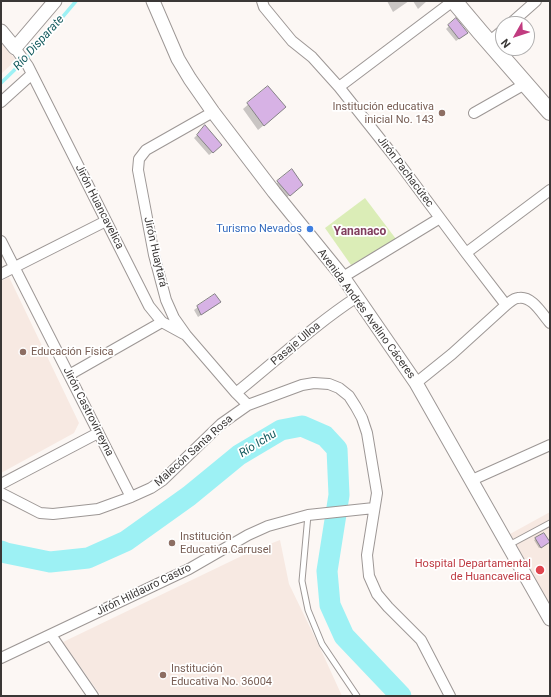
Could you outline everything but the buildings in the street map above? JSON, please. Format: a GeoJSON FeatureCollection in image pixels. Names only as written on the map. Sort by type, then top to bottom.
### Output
{"type":"FeatureCollection","features":[{"type":"Feature","properties":{"kind":"highway"},"geometry":{"type":"LineString","coordinates":[[453,1],[550,112]]}},
{"type":"Feature","properties":{"kind":"main road"},"geometry":{"type":"LineString","coordinates":[[1,31],[24,61],[55,1]]}},
{"type":"Feature","properties":{"kind":"main road","name":"Avenida Andrés Avelino Cáceres"},"geometry":{"type":"LineString","coordinates":[[153,1],[178,59],[190,79],[213,112],[274,192],[343,277],[416,383],[472,480],[507,545],[543,603],[550,619]]}},
{"type":"Feature","properties":{"kind":"street","name":"Jirón Pachacútec"},"geometry":{"type":"LineString","coordinates":[[262,1],[264,7],[292,41],[312,57],[339,87],[393,155],[506,304]]}},
{"type":"Feature","properties":{"kind":"street"},"geometry":{"type":"LineString","coordinates":[[339,87],[453,1]]}},
{"type":"Feature","properties":{"kind":"street"},"geometry":{"type":"LineString","coordinates":[[519,16],[536,1]]}},
{"type":"Feature","properties":{"kind":"street"},"geometry":{"type":"LineString","coordinates":[[489,42],[495,37]]}},
{"type":"Feature","properties":{"kind":"street"},"geometry":{"type":"LineString","coordinates":[[1,102],[24,61]]}},
{"type":"Feature","properties":{"kind":"street","name":"Jirón Huancavelica"},"geometry":{"type":"LineString","coordinates":[[24,61],[149,306],[162,322],[186,335]]}},
{"type":"Feature","properties":{"kind":"street"},"geometry":{"type":"LineString","coordinates":[[474,113],[525,84]]}},
{"type":"Feature","properties":{"kind":"street","name":"Jirón Huaytará"},"geometry":{"type":"LineString","coordinates":[[213,112],[146,150],[139,159],[138,170],[154,255],[166,300],[174,318],[186,335],[248,405]]}},
{"type":"Feature","properties":{"kind":"street"},"geometry":{"type":"LineString","coordinates":[[466,253],[550,190]]}},
{"type":"Feature","properties":{"kind":"street"},"geometry":{"type":"LineString","coordinates":[[343,277],[440,218]]}},
{"type":"Feature","properties":{"kind":"street"},"geometry":{"type":"LineString","coordinates":[[1,274],[106,221]]}},
{"type":"Feature","properties":{"kind":"street","name":"Jirón Castrovirreyna"},"geometry":{"type":"LineString","coordinates":[[1,241],[131,497]]}},
{"type":"Feature","properties":{"kind":"street","name":"Pasaje Ulloa"},"geometry":{"type":"LineString","coordinates":[[236,392],[263,372],[299,340],[339,308],[357,297]]}},
{"type":"Feature","properties":{"kind":"street"},"geometry":{"type":"LineString","coordinates":[[416,383],[452,354],[506,304],[517,298],[526,298],[534,304],[550,323]]}},
{"type":"Feature","properties":{"kind":"street"},"geometry":{"type":"LineString","coordinates":[[69,375],[162,322]]}},
{"type":"Feature","properties":{"kind":"street","name":"Malecón Santa Rosa"},"geometry":{"type":"LineString","coordinates":[[1,493],[40,513],[53,514],[98,509],[131,497],[151,488],[163,480],[221,424],[248,405],[302,385],[314,383],[329,384],[339,388],[349,396],[356,406],[367,432],[377,494],[370,508],[367,555],[369,576],[377,594],[421,640],[450,696]]}},
{"type":"Feature","properties":{"kind":"street"},"geometry":{"type":"LineString","coordinates":[[1,484],[98,433]]}},
{"type":"Feature","properties":{"kind":"street"},"geometry":{"type":"LineString","coordinates":[[472,480],[550,446]]}},
{"type":"Feature","properties":{"kind":"street","name":"Jirón Hildauro Castro"},"geometry":{"type":"LineString","coordinates":[[1,658],[189,569],[248,535],[268,526],[308,515],[370,508]]}},
{"type":"Feature","properties":{"kind":"street"},"geometry":{"type":"LineString","coordinates":[[51,635],[92,696]]}},
{"type":"Feature","properties":{"kind":"lane"},"geometry":{"type":"LineString","coordinates":[[308,515],[302,581],[308,610],[322,644],[357,696]]}},
{"type":"Feature","properties":{"kind":"lane"},"geometry":{"type":"LineString","coordinates":[[507,545],[550,523]]}},
{"type":"Feature","properties":{"kind":"shaded area"},"geometry":{"type":"Polygon","coordinates":[[[1,43],[16,60],[1,74],[1,43]]]}},
{"type":"Feature","properties":{"kind":"shaded area","name":"Educación Física"},"geometry":{"type":"Polygon","coordinates":[[[9,277],[79,423],[74,433],[1,473],[1,281],[9,277]]]}},
{"type":"Feature","properties":{"kind":"shaded area","name":"Hospital Departamental de Huancavelica"},"geometry":{"type":"Polygon","coordinates":[[[550,512],[550,605],[510,534],[550,512]]]}},
{"type":"Feature","properties":{"kind":"shaded area"},"geometry":{"type":"Polygon","coordinates":[[[280,540],[289,584],[342,696],[101,696],[63,642],[252,551],[280,540]]]}},
{"type":"Feature","properties":{"kind":"green space"},"geometry":{"type":"Polygon","coordinates":[[[365,198],[396,239],[351,265],[325,228],[365,198]]]}},
{"type":"Feature","properties":{"kind":"waterway","name":"Río Disparate"},"geometry":{"type":"LineString","coordinates":[[1,83],[33,52],[76,1]]}},
{"type":"Feature","properties":{"kind":"waterway","name":"Río Ichu"},"geometry":{"type":"LineString","coordinates":[[1,551],[50,562],[88,558],[126,541],[189,496],[239,455],[281,430],[302,426],[325,436],[337,449],[339,495],[327,571],[330,605],[344,636],[401,696]]}},
{"type":"Feature","properties":{"kind":"place","name":"Institución educativa inicial No. 143"},"geometry":{"type":"Point","coordinates":[442,113]}},
{"type":"Feature","properties":{"kind":"place","name":"Turismo Nevados"},"geometry":{"type":"Point","coordinates":[310,229]}},
{"type":"Feature","properties":{"kind":"place","name":"Educación Física"},"geometry":{"type":"Point","coordinates":[23,352]}},
{"type":"Feature","properties":{"kind":"place","name":"Institución Educativa Carrusel"},"geometry":{"type":"Point","coordinates":[172,543]}},
{"type":"Feature","properties":{"kind":"place","name":"Hospital Departamental de Huancavelica"},"geometry":{"type":"Point","coordinates":[540,570]}},
{"type":"Feature","properties":{"kind":"place","name":"Institución Educativa No. 36004"},"geometry":{"type":"Point","coordinates":[163,675]}},
{"type":"Feature","properties":{"kind":"district","name":"Yananaco"},"geometry":{"type":"Point","coordinates":[360,232]}}]}
